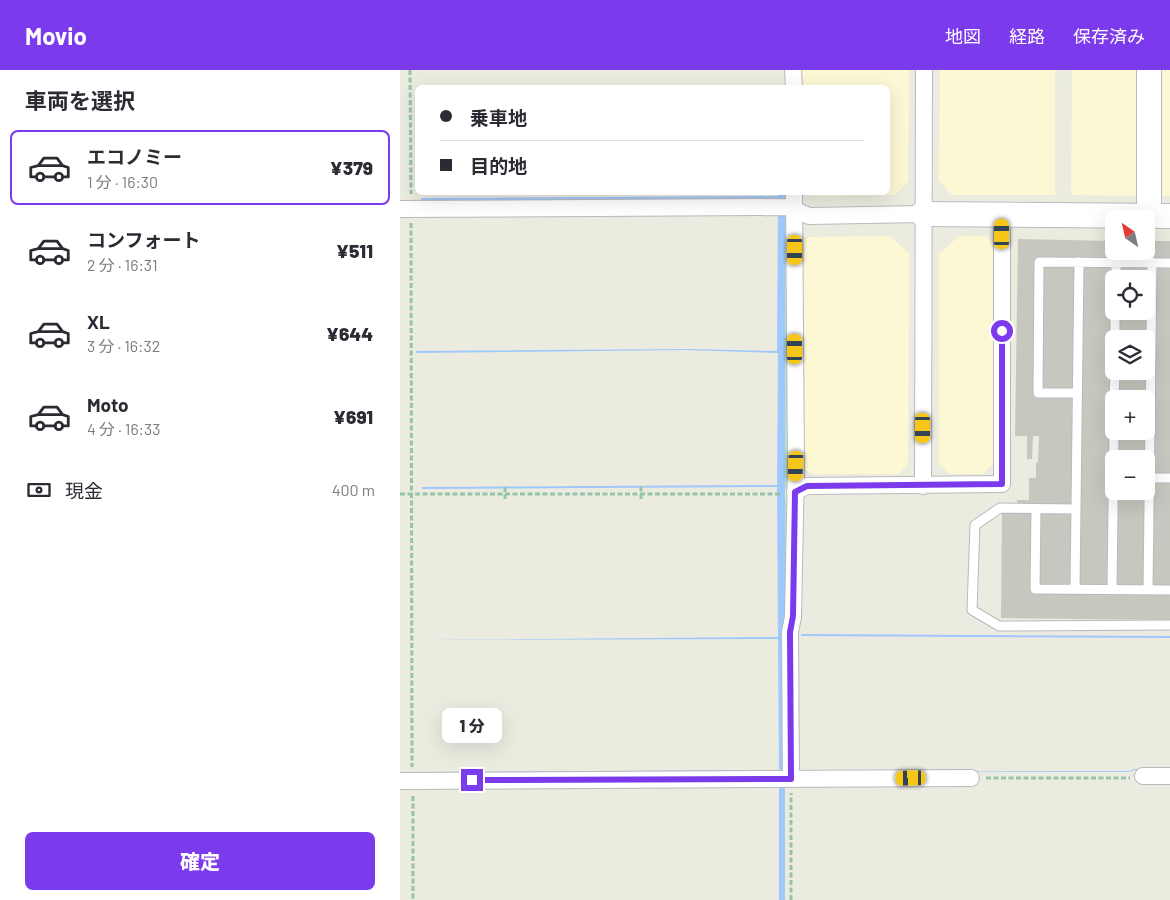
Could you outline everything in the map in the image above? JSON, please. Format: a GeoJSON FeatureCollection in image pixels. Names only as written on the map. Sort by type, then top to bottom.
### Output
{"type":"FeatureCollection","features":[{"type":"Feature","properties":{"kind":"street"},"geometry":{"type":"LineString","coordinates":[[794,70],[794,85]]}},
{"type":"Feature","properties":{"kind":"street"},"geometry":{"type":"LineString","coordinates":[[923,486],[922,214],[924,70]]}},
{"type":"Feature","properties":{"kind":"street"},"geometry":{"type":"LineString","coordinates":[[405,208],[788,207],[808,216],[922,214],[1159,216],[1149,70]]}},
{"type":"Feature","properties":{"kind":"street"},"geometry":{"type":"LineString","coordinates":[[791,779],[790,632],[793,616],[795,492],[794,195]]}},
{"type":"Feature","properties":{"kind":"street"},"geometry":{"type":"LineString","coordinates":[[795,492],[807,486],[1002,484],[1002,215]]}},
{"type":"Feature","properties":{"kind":"street"},"geometry":{"type":"LineString","coordinates":[[1143,776],[1170,776]]}},
{"type":"Feature","properties":{"kind":"street"},"geometry":{"type":"LineString","coordinates":[[406,781],[971,778]]}},
{"type":"Feature","properties":{"kind":"lane"},"geometry":{"type":"LineString","coordinates":[[1077,393],[1038,393],[1040,262],[1170,263]]}},
{"type":"Feature","properties":{"kind":"lane"},"geometry":{"type":"LineString","coordinates":[[1075,589],[1079,262]]}},
{"type":"Feature","properties":{"kind":"lane"},"geometry":{"type":"LineString","coordinates":[[1116,262],[1116,270]]}},
{"type":"Feature","properties":{"kind":"lane"},"geometry":{"type":"LineString","coordinates":[[1149,450],[1152,262]]}},
{"type":"Feature","properties":{"kind":"lane"},"geometry":{"type":"LineString","coordinates":[[1112,589],[1114,440]]}},
{"type":"Feature","properties":{"kind":"lane"},"geometry":{"type":"LineString","coordinates":[[1155,478],[1170,478]]}},
{"type":"Feature","properties":{"kind":"lane"},"geometry":{"type":"LineString","coordinates":[[1148,590],[1149,500]]}},
{"type":"Feature","properties":{"kind":"lane"},"geometry":{"type":"LineString","coordinates":[[1076,509],[1000,508],[974,526],[972,610],[998,626],[1170,625]]}},
{"type":"Feature","properties":{"kind":"lane"},"geometry":{"type":"LineString","coordinates":[[1036,509],[1035,589],[1170,590]]}},
{"type":"Feature","properties":{"kind":"path"},"geometry":{"type":"LineString","coordinates":[[410,70],[405,208],[411,494],[406,781],[413,900]]}},
{"type":"Feature","properties":{"kind":"path"},"geometry":{"type":"LineString","coordinates":[[641,499],[642,485]]}},
{"type":"Feature","properties":{"kind":"path"},"geometry":{"type":"LineString","coordinates":[[505,487],[506,499]]}},
{"type":"Feature","properties":{"kind":"path"},"geometry":{"type":"LineString","coordinates":[[400,494],[790,494],[795,492]]}},
{"type":"Feature","properties":{"kind":"path"},"geometry":{"type":"LineString","coordinates":[[971,778],[1135,778],[1143,776]]}},
{"type":"Feature","properties":{"kind":"path"},"geometry":{"type":"LineString","coordinates":[[791,779],[791,900]]}},
{"type":"Feature","properties":{"kind":"shaded area"},"geometry":{"type":"Polygon","coordinates":[[[801,70],[909,70],[908,181],[895,195],[811,196],[810,195],[890,195],[890,85],[801,85],[801,70]]]}},
{"type":"Feature","properties":{"kind":"shaded area"},"geometry":{"type":"Polygon","coordinates":[[[940,70],[1055,70],[1055,195],[952,195],[939,181],[940,70]]]}},
{"type":"Feature","properties":{"kind":"shaded area"},"geometry":{"type":"Polygon","coordinates":[[[1072,70],[1138,70],[1137,196],[1071,195],[1072,70]]]}},
{"type":"Feature","properties":{"kind":"shaded area"},"geometry":{"type":"Polygon","coordinates":[[[1161,70],[1170,70],[1170,196],[1161,196],[1161,70]]]}},
{"type":"Feature","properties":{"kind":"shaded area"},"geometry":{"type":"Polygon","coordinates":[[[890,236],[909,254],[908,464],[899,474],[811,474],[803,467],[802,242],[809,237],[890,236]]]}},
{"type":"Feature","properties":{"kind":"shaded area"},"geometry":{"type":"Polygon","coordinates":[[[959,236],[986,236],[995,246],[996,461],[983,474],[950,474],[939,464],[939,254],[959,236]]]}},
{"type":"Feature","properties":{"kind":"green space"},"geometry":{"type":"Polygon","coordinates":[[[778,198],[778,199],[421,201],[778,198]]]}},
{"type":"Feature","properties":{"kind":"green space"},"geometry":{"type":"Polygon","coordinates":[[[784,217],[788,217],[789,489],[784,489],[784,217]]]}},
{"type":"Feature","properties":{"kind":"green space"},"geometry":{"type":"Polygon","coordinates":[[[784,499],[786,499],[787,773],[785,775],[784,499]]]}},
{"type":"Feature","properties":{"kind":"water"},"geometry":{"type":"Polygon","coordinates":[[[785,195],[785,900],[779,900],[779,772],[419,772],[779,770],[778,639],[417,640],[778,637],[777,487],[422,489],[422,487],[777,485],[778,353],[685,350],[416,353],[416,351],[690,349],[777,351],[778,198],[421,201],[421,198],[785,195]]]}},
{"type":"Feature","properties":{"kind":"water"},"geometry":{"type":"Polygon","coordinates":[[[801,634],[1170,636],[1170,638],[801,636],[801,634]]]}},
{"type":"Feature","properties":{"kind":"water"},"geometry":{"type":"Polygon","coordinates":[[[1170,768],[1129,772],[799,771],[1131,771],[1133,769],[1170,768]]]}},
{"type":"Feature","properties":{"kind":"building"},"geometry":{"type":"Polygon","coordinates":[[[1018,239],[1105,241],[1105,260],[1155,260],[1155,241],[1170,241],[1170,620],[1001,618],[1002,509],[1017,509],[1017,500],[1029,500],[1029,478],[1036,478],[1039,436],[1033,436],[1032,459],[1027,459],[1027,436],[1015,436],[1018,239]]]}},
{"type":"Feature","properties":{"kind":"route"},"geometry":{"type":"LineString","coordinates":[[472,780],[791,779],[790,632],[793,616],[795,492],[807,486],[1002,484],[1002,331]]}}]}
